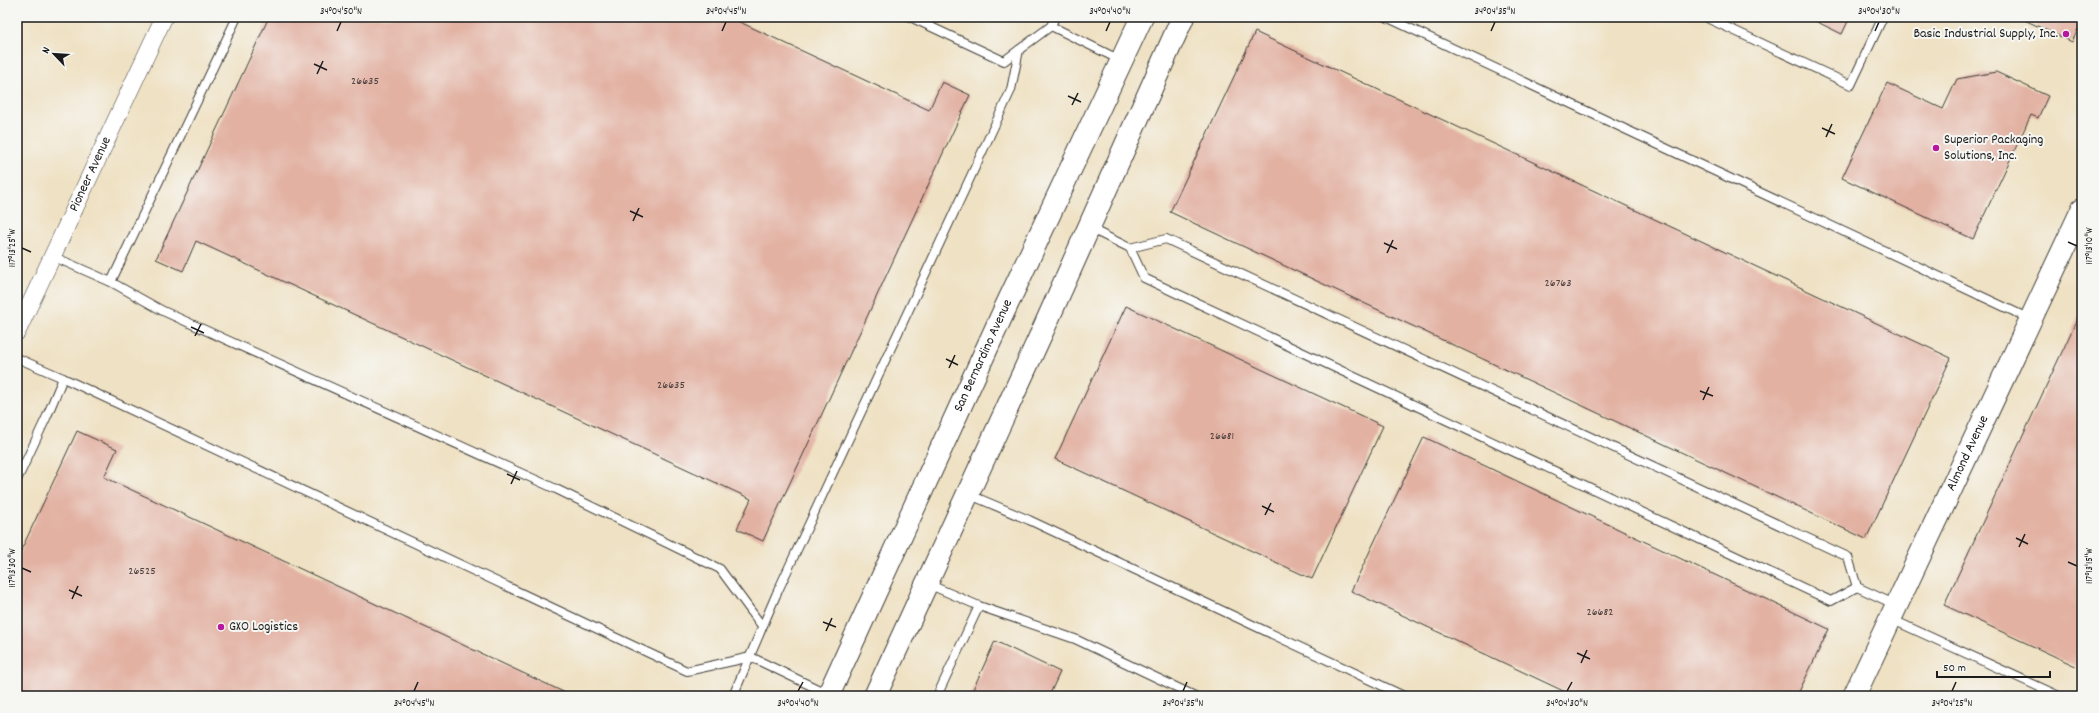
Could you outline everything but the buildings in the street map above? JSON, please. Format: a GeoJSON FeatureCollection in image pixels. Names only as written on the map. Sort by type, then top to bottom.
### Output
{"type":"FeatureCollection","features":[{"type":"Feature","properties":{"kind":"main road","name":"San Bernardino Avenue"},"geometry":{"type":"LineString","coordinates":[[829,695],[1003,313],[1142,17]]}},
{"type":"Feature","properties":{"kind":"main road"},"geometry":{"type":"LineString","coordinates":[[875,696],[968,494],[1183,17]]}},
{"type":"Feature","properties":{"kind":"main road","name":"Almond Avenue"},"geometry":{"type":"LineString","coordinates":[[1854,696],[2082,210]]}},
{"type":"Feature","properties":{"kind":"street","name":"Pioneer Avenue"},"geometry":{"type":"LineString","coordinates":[[17,332],[164,17]]}},
{"type":"Feature","properties":{"kind":"lane"},"geometry":{"type":"LineString","coordinates":[[111,282],[237,17]]}},
{"type":"Feature","properties":{"kind":"lane"},"geometry":{"type":"LineString","coordinates":[[910,17],[1004,61],[1051,26],[1055,17]]}},
{"type":"Feature","properties":{"kind":"lane"},"geometry":{"type":"LineString","coordinates":[[1050,17],[1051,26]]}},
{"type":"Feature","properties":{"kind":"lane"},"geometry":{"type":"LineString","coordinates":[[1386,17],[2031,319]]}},
{"type":"Feature","properties":{"kind":"lane"},"geometry":{"type":"LineString","coordinates":[[1705,17],[1852,85],[1883,17]]}},
{"type":"Feature","properties":{"kind":"lane"},"geometry":{"type":"LineString","coordinates":[[1051,26],[1122,60]]}},
{"type":"Feature","properties":{"kind":"lane"},"geometry":{"type":"LineString","coordinates":[[733,696],[751,657],[762,626],[1011,90],[1019,50]]}},
{"type":"Feature","properties":{"kind":"lane"},"geometry":{"type":"LineString","coordinates":[[1088,228],[1130,248],[1166,239],[1848,557],[1857,586],[1894,612],[2059,696]]}},
{"type":"Feature","properties":{"kind":"lane"},"geometry":{"type":"LineString","coordinates":[[1130,248],[1144,278],[1831,601],[1857,586]]}},
{"type":"Feature","properties":{"kind":"lane"},"geometry":{"type":"LineString","coordinates":[[52,256],[111,282],[163,311],[556,489],[720,569],[762,626]]}},
{"type":"Feature","properties":{"kind":"lane"},"geometry":{"type":"LineString","coordinates":[[17,358],[63,378],[687,671],[751,657],[829,695]]}},
{"type":"Feature","properties":{"kind":"lane"},"geometry":{"type":"LineString","coordinates":[[17,480],[48,416],[63,378]]}},
{"type":"Feature","properties":{"kind":"lane"},"geometry":{"type":"LineString","coordinates":[[968,494],[1029,520],[1404,696]]}},
{"type":"Feature","properties":{"kind":"lane"},"geometry":{"type":"LineString","coordinates":[[927,584],[979,606],[1075,639],[1195,696]]}},
{"type":"Feature","properties":{"kind":"lane"},"geometry":{"type":"LineString","coordinates":[[937,696],[979,606]]}},
{"type":"Feature","properties":{"kind":"place","name":"Basic Industrial Supply, Inc."},"geometry":{"type":"Point","coordinates":[2066,34]}},
{"type":"Feature","properties":{"kind":"place","name":"Superior Packaging Solutions, Inc."},"geometry":{"type":"Point","coordinates":[1936,148]}},
{"type":"Feature","properties":{"kind":"place","name":"GXO Logistics"},"geometry":{"type":"Point","coordinates":[221,627]}}]}
